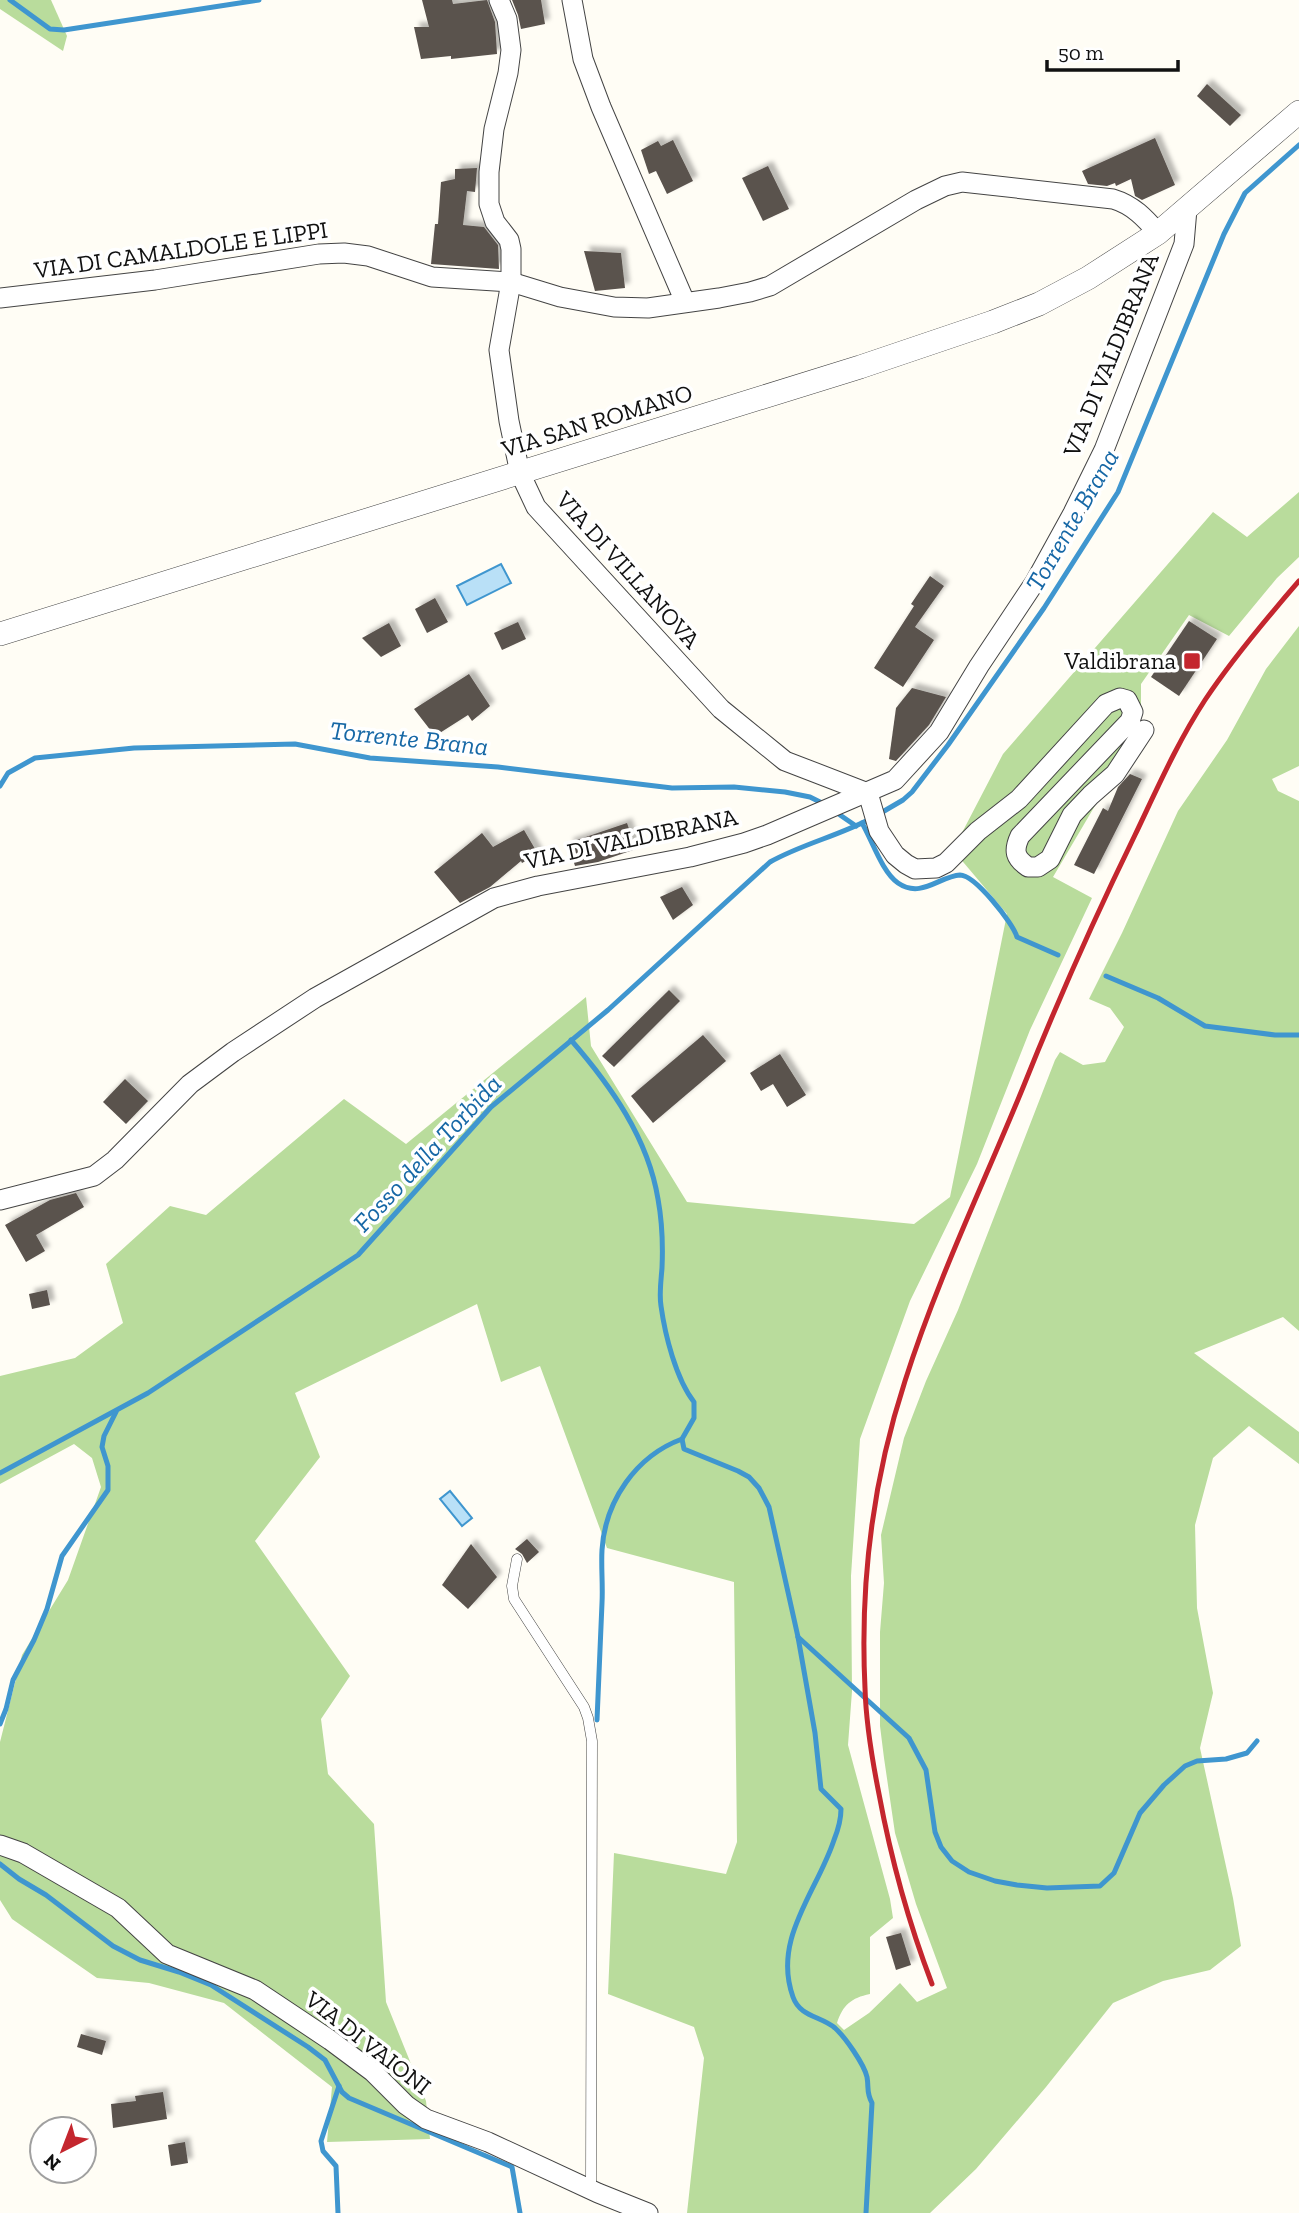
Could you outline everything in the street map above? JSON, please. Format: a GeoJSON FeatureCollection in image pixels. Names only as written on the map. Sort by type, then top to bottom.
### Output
{"type":"FeatureCollection","features":[{"type":"Feature","properties":{"kind":"street","name":"VIA DI VILLANOVA"},"geometry":{"type":"LineString","coordinates":[[499,0],[507,19],[511,50],[494,129],[488,192],[491,214],[509,240],[511,282],[499,350],[520,473],[536,507],[721,709],[785,761],[868,793]]}},
{"type":"Feature","properties":{"kind":"street"},"geometry":{"type":"LineString","coordinates":[[572,0],[583,58],[592,83],[685,302]]}},
{"type":"Feature","properties":{"kind":"street"},"geometry":{"type":"LineString","coordinates":[[1186,209],[1299,112]]}},
{"type":"Feature","properties":{"kind":"street","name":"VIA DI CAMALDOLE E LIPPI"},"geometry":{"type":"LineString","coordinates":[[0,298],[155,280],[318,254],[344,253],[368,256],[432,277],[511,282],[560,298],[614,307],[648,308],[751,292],[770,286],[916,200],[945,186],[962,182],[989,183],[1121,202],[1137,211],[1158,233]]}},
{"type":"Feature","properties":{"kind":"street","name":"VIA SAN ROMANO"},"geometry":{"type":"LineString","coordinates":[[0,634],[860,367],[993,322],[1039,304],[1088,278],[1158,233],[1186,209]]}},
{"type":"Feature","properties":{"kind":"street","name":"VIA DI VALDIBRANA"},"geometry":{"type":"LineString","coordinates":[[0,1200],[94,1176],[115,1160],[190,1084],[243,1045],[315,998],[494,898],[537,886],[690,857],[744,843],[895,780],[939,732],[1035,582],[1073,513],[1104,450],[1184,244],[1186,209]]}},
{"type":"Feature","properties":{"kind":"street"},"geometry":{"type":"LineString","coordinates":[[868,793],[879,831],[895,855],[915,869],[936,868],[946,863],[978,831],[1018,799],[1106,704],[1120,698],[1126,700],[1133,712],[1125,727],[1020,836],[1015,848],[1017,858],[1028,867],[1038,867],[1049,859],[1072,815],[1115,774],[1144,730]]}},
{"type":"Feature","properties":{"kind":"street","name":"VIA DI VAIONI"},"geometry":{"type":"LineString","coordinates":[[0,1845],[23,1853],[118,1908],[167,1954],[255,1990],[330,2040],[373,2073],[405,2105],[426,2119],[488,2142],[648,2213]]}},
{"type":"Feature","properties":{"kind":"lane"},"geometry":{"type":"LineString","coordinates":[[517,1559],[512,1586],[513,1599],[584,1707],[592,1741],[591,2190]]}},
{"type":"Feature","properties":{"kind":"green space"},"geometry":{"type":"Polygon","coordinates":[[[0,0],[51,0],[67,36],[63,51],[0,9],[0,0]]]}},
{"type":"Feature","properties":{"kind":"green space"},"geometry":{"type":"Polygon","coordinates":[[[1299,492],[1299,557],[1277,578],[1229,636],[1189,615],[1141,684],[1141,721],[1053,877],[1092,898],[1030,1030],[977,1164],[910,1301],[860,1439],[851,1576],[852,1691],[848,1745],[893,1918],[870,1937],[870,1994],[849,2003],[837,2023],[844,2030],[869,2013],[900,1983],[917,2002],[947,1988],[916,1904],[895,1833],[880,1726],[880,1632],[884,1583],[881,1535],[904,1438],[958,1310],[1055,1060],[1060,1052],[1083,1065],[1105,1062],[1124,1027],[1110,1008],[1089,999],[1178,811],[1227,740],[1266,669],[1299,626],[1299,766],[1272,779],[1278,791],[1299,801],[1299,1331],[1283,1317],[1194,1353],[1299,1432],[1299,1464],[1249,1426],[1213,1458],[1195,1525],[1197,1608],[1213,1693],[1200,1748],[1241,1946],[1210,1970],[1163,1981],[1113,2003],[976,2169],[930,2213],[687,2213],[704,2058],[694,2027],[608,1994],[614,1853],[726,1874],[737,1842],[734,1582],[607,1548],[540,1366],[501,1382],[477,1304],[295,1393],[320,1457],[255,1541],[350,1676],[321,1719],[328,1774],[374,1824],[386,2002],[426,2101],[430,2139],[327,2142],[332,2087],[224,2003],[149,1983],[97,1978],[12,1919],[0,1900],[0,1742],[22,1655],[68,1580],[101,1487],[92,1458],[74,1444],[0,1484],[0,1376],[75,1358],[123,1323],[106,1264],[170,1206],[206,1215],[344,1099],[406,1144],[586,997],[591,1046],[687,1202],[914,1224],[950,1197],[1007,914],[953,850],[1003,754],[1213,512],[1247,537],[1299,492]]]}},
{"type":"Feature","properties":{"kind":"water"},"geometry":{"type":"Polygon","coordinates":[[[501,564],[511,583],[467,605],[457,586],[501,564]]]}},
{"type":"Feature","properties":{"kind":"water"},"geometry":{"type":"Polygon","coordinates":[[[450,1491],[472,1518],[462,1526],[440,1499],[450,1491]]]}},
{"type":"Feature","properties":{"kind":"building"},"geometry":{"type":"Polygon","coordinates":[[[422,0],[452,0],[453,4],[487,0],[495,22],[497,54],[421,59],[414,27],[429,27],[422,0]]]}},
{"type":"Feature","properties":{"kind":"building"},"geometry":{"type":"Polygon","coordinates":[[[512,0],[541,0],[545,24],[521,29],[512,0]]]}},
{"type":"Feature","properties":{"kind":"building"},"geometry":{"type":"Polygon","coordinates":[[[1207,84],[1241,115],[1230,126],[1197,96],[1207,84]]]}},
{"type":"Feature","properties":{"kind":"building"},"geometry":{"type":"Polygon","coordinates":[[[1155,138],[1175,185],[1142,200],[1135,196],[1131,179],[1116,186],[1115,183],[1107,186],[1088,184],[1082,171],[1155,138]]]}},
{"type":"Feature","properties":{"kind":"building"},"geometry":{"type":"Polygon","coordinates":[[[673,140],[693,181],[667,194],[656,171],[649,174],[641,150],[658,141],[661,146],[673,140]]]}},
{"type":"Feature","properties":{"kind":"building"},"geometry":{"type":"Polygon","coordinates":[[[768,166],[789,209],[763,221],[742,178],[768,166]]]}},
{"type":"Feature","properties":{"kind":"building"},"geometry":{"type":"Polygon","coordinates":[[[477,168],[475,192],[467,191],[463,225],[484,227],[498,245],[499,269],[431,264],[435,224],[438,224],[441,182],[455,179],[455,169],[477,168]]]}},
{"type":"Feature","properties":{"kind":"building"},"geometry":{"type":"Polygon","coordinates":[[[584,251],[621,253],[625,288],[595,291],[584,251]]]}},
{"type":"Feature","properties":{"kind":"building"},"geometry":{"type":"Polygon","coordinates":[[[930,576],[944,586],[915,627],[934,640],[903,687],[874,668],[930,576]]]}},
{"type":"Feature","properties":{"kind":"building"},"geometry":{"type":"Polygon","coordinates":[[[435,598],[448,622],[427,633],[415,609],[435,598]]]}},
{"type":"Feature","properties":{"kind":"building"},"geometry":{"type":"Polygon","coordinates":[[[1189,621],[1217,639],[1179,696],[1151,677],[1189,621]]]}},
{"type":"Feature","properties":{"kind":"building"},"geometry":{"type":"Polygon","coordinates":[[[518,622],[526,639],[502,650],[494,633],[518,622]]]}},
{"type":"Feature","properties":{"kind":"building"},"geometry":{"type":"Polygon","coordinates":[[[389,623],[401,646],[381,657],[362,638],[389,623]]]}},
{"type":"Feature","properties":{"kind":"building"},"geometry":{"type":"Polygon","coordinates":[[[469,674],[490,706],[472,721],[468,715],[435,736],[414,709],[469,674]]]}},
{"type":"Feature","properties":{"kind":"building"},"geometry":{"type":"Polygon","coordinates":[[[912,688],[946,697],[929,725],[896,761],[889,759],[896,708],[912,688]]]}},
{"type":"Feature","properties":{"kind":"building"},"geometry":{"type":"Polygon","coordinates":[[[1130,774],[1142,779],[1094,874],[1074,865],[1103,808],[1108,811],[1118,787],[1130,774]]]}},
{"type":"Feature","properties":{"kind":"building"},"geometry":{"type":"Polygon","coordinates":[[[627,823],[636,849],[598,862],[575,866],[568,843],[627,823]]]}},
{"type":"Feature","properties":{"kind":"building"},"geometry":{"type":"Polygon","coordinates":[[[524,830],[538,854],[522,863],[521,861],[490,887],[460,903],[434,872],[482,833],[493,847],[524,830]]]}},
{"type":"Feature","properties":{"kind":"building"},"geometry":{"type":"Polygon","coordinates":[[[682,887],[693,905],[673,920],[660,897],[682,887]]]}},
{"type":"Feature","properties":{"kind":"building"},"geometry":{"type":"Polygon","coordinates":[[[669,990],[680,1001],[614,1067],[602,1056],[669,990]]]}},
{"type":"Feature","properties":{"kind":"building"},"geometry":{"type":"Polygon","coordinates":[[[703,1035],[726,1061],[653,1123],[631,1096],[703,1035]]]}},
{"type":"Feature","properties":{"kind":"building"},"geometry":{"type":"Polygon","coordinates":[[[780,1054],[806,1095],[787,1107],[773,1084],[761,1091],[750,1073],[780,1054]]]}},
{"type":"Feature","properties":{"kind":"building"},"geometry":{"type":"Polygon","coordinates":[[[125,1079],[148,1101],[126,1124],[103,1102],[125,1079]]]}},
{"type":"Feature","properties":{"kind":"building"},"geometry":{"type":"Polygon","coordinates":[[[76,1193],[84,1207],[36,1235],[45,1251],[26,1262],[5,1225],[50,1200],[76,1193]]]}},
{"type":"Feature","properties":{"kind":"building"},"geometry":{"type":"Polygon","coordinates":[[[47,1290],[50,1305],[32,1309],[29,1294],[47,1290]]]}},
{"type":"Feature","properties":{"kind":"building"},"geometry":{"type":"Polygon","coordinates":[[[527,1539],[539,1552],[527,1563],[515,1549],[527,1539]]]}},
{"type":"Feature","properties":{"kind":"building"},"geometry":{"type":"Polygon","coordinates":[[[471,1544],[497,1577],[468,1609],[442,1585],[471,1544]]]}},
{"type":"Feature","properties":{"kind":"building"},"geometry":{"type":"Polygon","coordinates":[[[901,1933],[911,1965],[896,1970],[886,1937],[901,1933]]]}},
{"type":"Feature","properties":{"kind":"building"},"geometry":{"type":"Polygon","coordinates":[[[81,2034],[106,2041],[102,2055],[77,2047],[81,2034]]]}},
{"type":"Feature","properties":{"kind":"building"},"geometry":{"type":"Polygon","coordinates":[[[163,2092],[167,2119],[113,2128],[111,2104],[136,2101],[135,2096],[163,2092]]]}},
{"type":"Feature","properties":{"kind":"building"},"geometry":{"type":"Polygon","coordinates":[[[185,2142],[188,2163],[171,2166],[168,2145],[185,2142]]]}},
{"type":"Feature","properties":{"kind":"waterway"},"geometry":{"type":"LineString","coordinates":[[10,0],[50,29],[64,30],[259,0]]}},
{"type":"Feature","properties":{"kind":"waterway","name":"Torrente Brana"},"geometry":{"type":"LineString","coordinates":[[879,814],[912,792],[948,745],[1044,608],[1118,492],[1224,234],[1245,193],[1299,145]]}},
{"type":"Feature","properties":{"kind":"waterway","name":"Torrente Brana"},"geometry":{"type":"LineString","coordinates":[[0,786],[8,773],[35,758],[134,748],[295,744],[370,758],[498,767],[672,788],[734,787],[785,792],[810,797],[822,803]]}},
{"type":"Feature","properties":{"kind":"waterway","name":"Torrente Brana"},"geometry":{"type":"LineString","coordinates":[[840,815],[856,826]]}},
{"type":"Feature","properties":{"kind":"waterway","name":"Fosso della Torbida"},"geometry":{"type":"LineString","coordinates":[[0,1473],[148,1393],[358,1255],[491,1107],[608,1010],[770,862],[870,819]]}},
{"type":"Feature","properties":{"kind":"waterway"},"geometry":{"type":"LineString","coordinates":[[862,823],[882,864],[898,883],[915,889],[953,876],[967,877],[993,901],[1009,921],[1017,937],[1058,955]]}},
{"type":"Feature","properties":{"kind":"waterway"},"geometry":{"type":"LineString","coordinates":[[1106,976],[1158,998],[1205,1026],[1275,1035],[1299,1035]]}},
{"type":"Feature","properties":{"kind":"waterway"},"geometry":{"type":"LineString","coordinates":[[571,1040],[626,1114],[637,1134],[653,1177],[661,1225],[660,1297],[663,1318],[677,1369],[694,1402],[694,1418],[682,1439],[684,1449],[749,1477],[759,1488],[769,1507],[798,1637],[815,1733],[821,1789],[841,1809],[835,1836],[792,1936],[788,1976],[796,2004],[839,2032],[858,2058],[867,2077],[872,2103],[866,2213]]}},
{"type":"Feature","properties":{"kind":"waterway"},"geometry":{"type":"LineString","coordinates":[[0,1724],[13,1680],[47,1609],[62,1556],[108,1490],[108,1466],[102,1447],[104,1436],[116,1412]]}},
{"type":"Feature","properties":{"kind":"waterway"},"geometry":{"type":"LineString","coordinates":[[597,1720],[602,1550],[609,1514],[637,1469],[665,1447],[682,1439]]}},
{"type":"Feature","properties":{"kind":"waterway"},"geometry":{"type":"LineString","coordinates":[[798,1637],[909,1738],[926,1770],[935,1832],[941,1847],[952,1861],[969,1872],[995,1881],[1047,1888],[1100,1886],[1114,1873],[1140,1813],[1164,1785],[1185,1766],[1197,1761],[1226,1759],[1247,1753],[1257,1741]]}},
{"type":"Feature","properties":{"kind":"waterway"},"geometry":{"type":"LineString","coordinates":[[0,1864],[113,1946],[140,1960],[211,1985],[308,2047],[325,2060],[342,2092],[349,2098],[512,2167],[520,2213]]}},
{"type":"Feature","properties":{"kind":"waterway"},"geometry":{"type":"LineString","coordinates":[[338,2213],[336,2166],[323,2151],[321,2141],[339,2086]]}},
{"type":"Feature","properties":{"kind":"railway"},"geometry":{"type":"LineString","coordinates":[[932,1984],[901,1890],[889,1842],[872,1755],[866,1701],[864,1649],[867,1571],[877,1494],[894,1418],[931,1306],[1077,959],[1159,783],[1185,733],[1216,684],[1299,581]]}},
{"type":"Feature","properties":{"kind":"place","name":"Valdibrana"},"geometry":{"type":"Point","coordinates":[1192,661]}}]}
